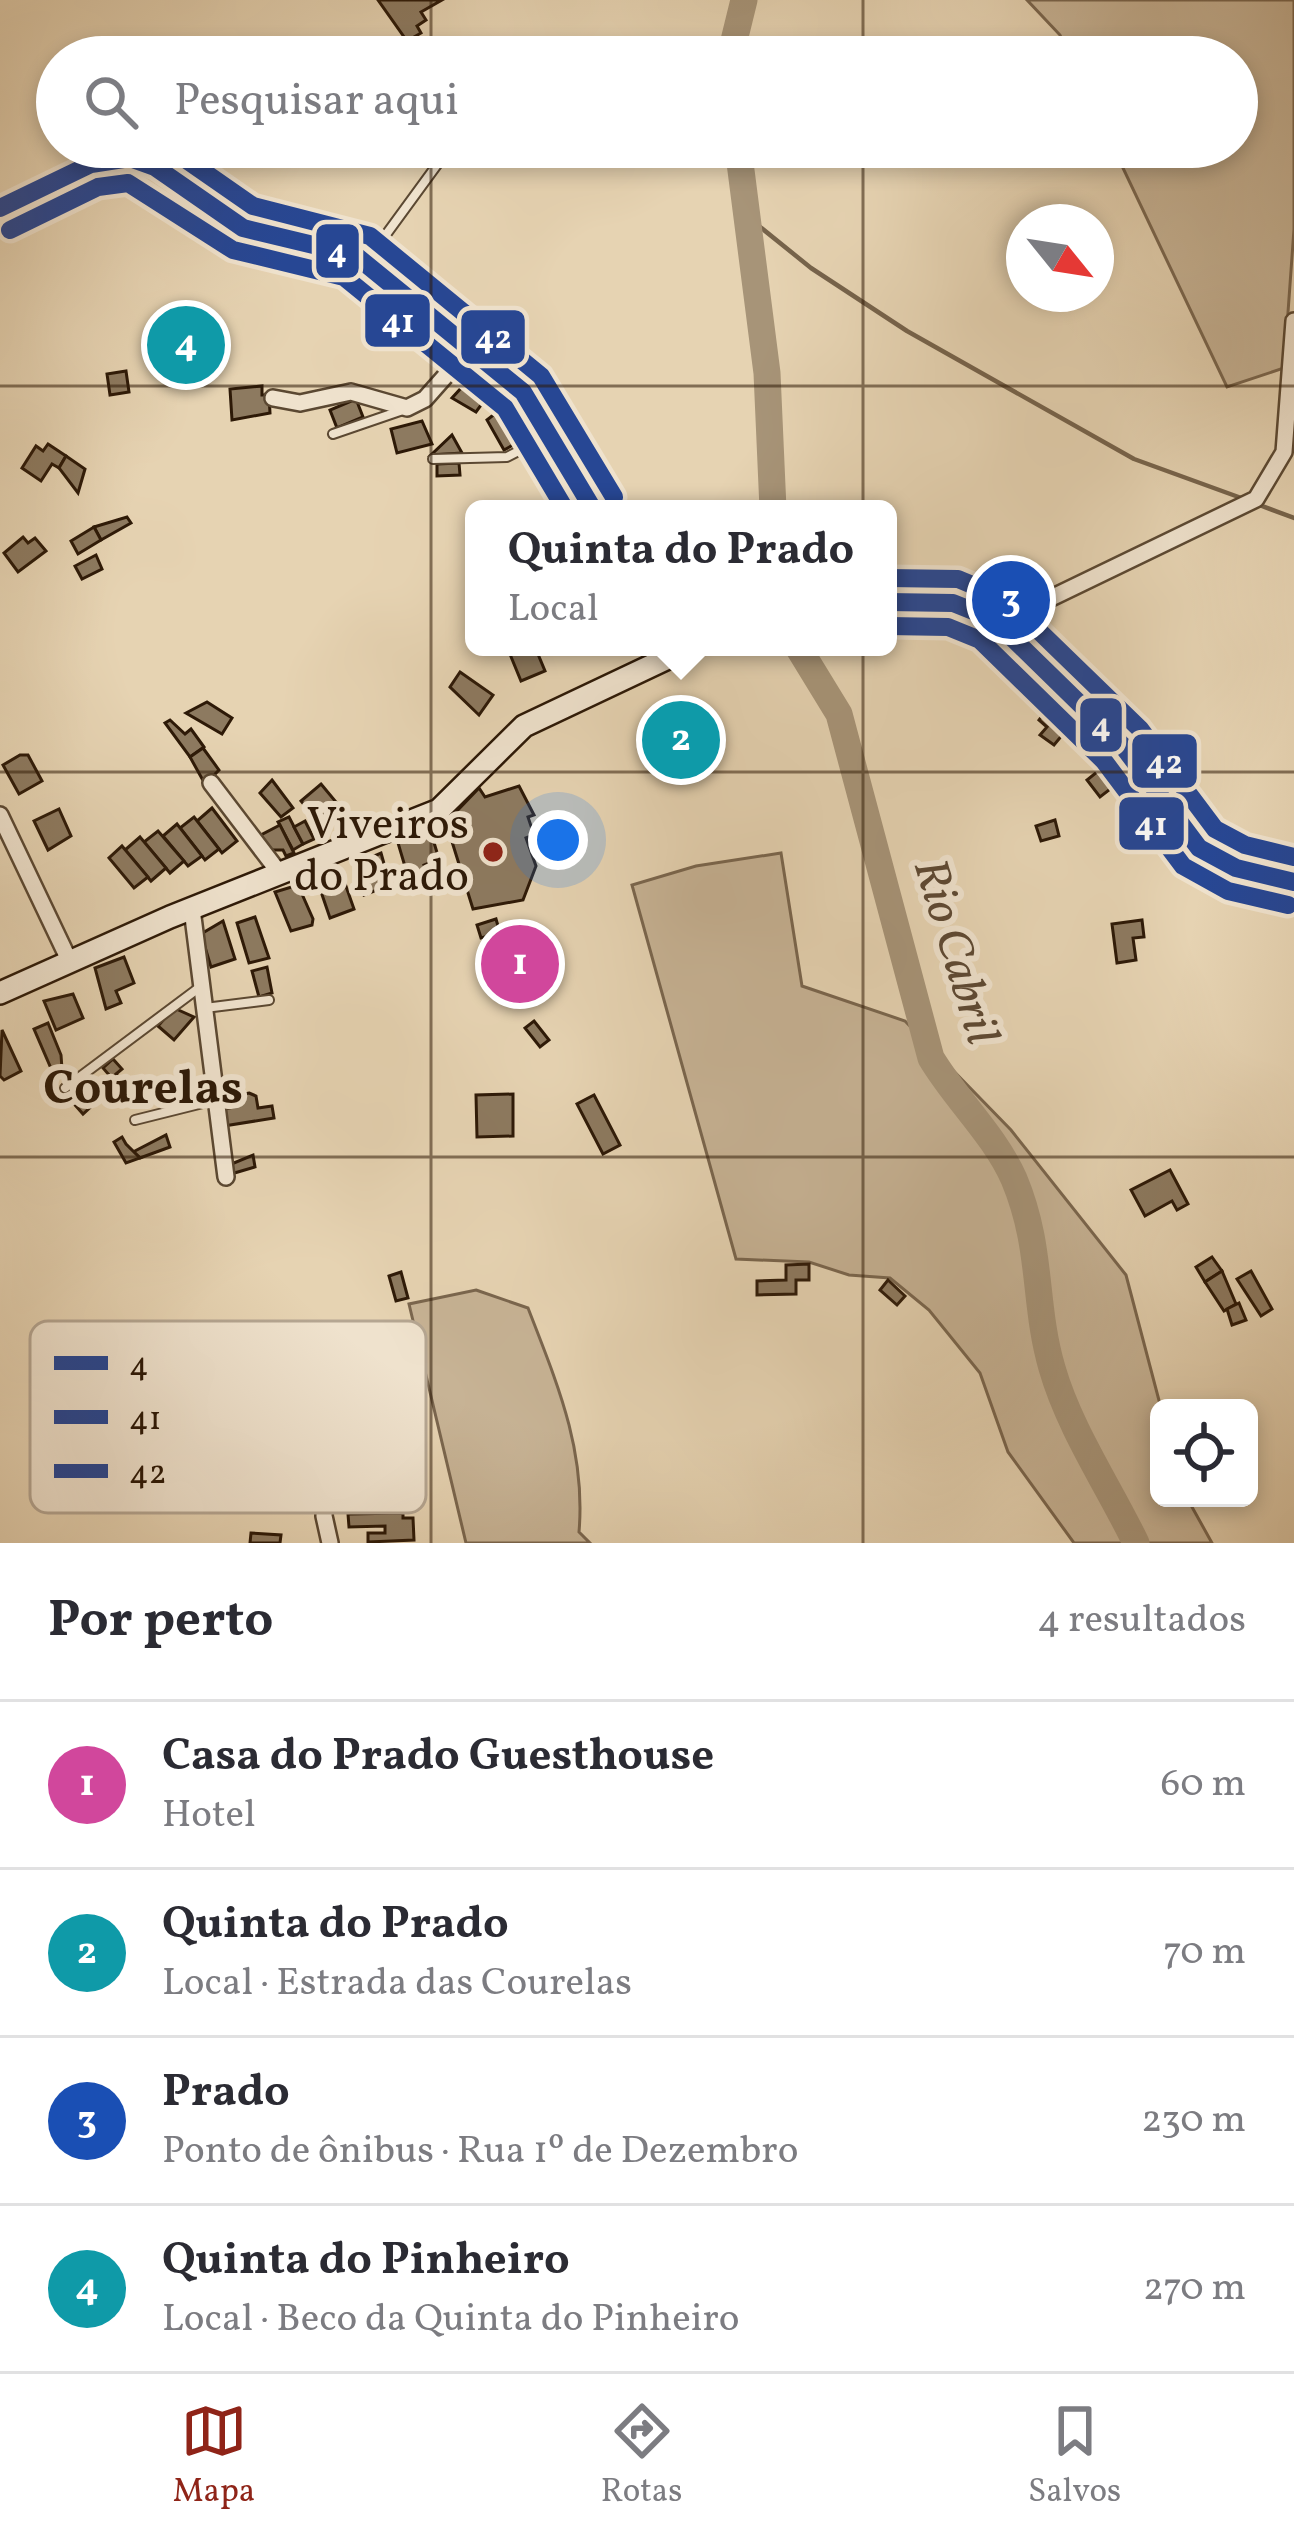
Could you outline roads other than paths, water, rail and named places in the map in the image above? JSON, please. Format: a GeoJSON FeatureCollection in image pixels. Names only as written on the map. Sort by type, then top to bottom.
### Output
{"type":"FeatureCollection","features":[{"type":"Feature","properties":{"kind":"main road"},"geometry":{"type":"LineString","coordinates":[[897,602],[953,603],[986,614],[1122,745],[1199,848],[1229,866],[1294,882]]}},
{"type":"Feature","properties":{"kind":"main road"},"geometry":{"type":"LineString","coordinates":[[0,992],[442,808],[524,726],[673,656]]}},
{"type":"Feature","properties":{"kind":"street"},"geometry":{"type":"LineString","coordinates":[[0,208],[83,168]]}},
{"type":"Feature","properties":{"kind":"street"},"geometry":{"type":"LineString","coordinates":[[156,168],[243,228],[336,248],[366,262],[530,400],[588,500]]}},
{"type":"Feature","properties":{"kind":"street"},"geometry":{"type":"LineString","coordinates":[[986,614],[1043,601],[1259,496],[1284,452],[1294,321]]}},
{"type":"Feature","properties":{"kind":"street"},"geometry":{"type":"LineString","coordinates":[[273,398],[300,403],[351,392],[406,408],[425,399],[471,347]]}},
{"type":"Feature","properties":{"kind":"street"},"geometry":{"type":"LineString","coordinates":[[211,783],[281,875]]}},
{"type":"Feature","properties":{"kind":"street"},"geometry":{"type":"LineString","coordinates":[[0,815],[69,960]]}},
{"type":"Feature","properties":{"kind":"street"},"geometry":{"type":"LineString","coordinates":[[192,909],[226,1177]]}},
{"type":"Feature","properties":{"kind":"street"},"geometry":{"type":"LineString","coordinates":[[324,1513],[330,1543]]}},
{"type":"Feature","properties":{"kind":"lane"},"geometry":{"type":"LineString","coordinates":[[366,262],[435,168]]}},
{"type":"Feature","properties":{"kind":"lane"},"geometry":{"type":"LineString","coordinates":[[333,434],[406,408]]}},
{"type":"Feature","properties":{"kind":"lane"},"geometry":{"type":"LineString","coordinates":[[433,459],[507,458],[551,434]]}},
{"type":"Feature","properties":{"kind":"lane"},"geometry":{"type":"LineString","coordinates":[[64,1088],[201,986]]}},
{"type":"Feature","properties":{"kind":"lane"},"geometry":{"type":"LineString","coordinates":[[204,1008],[269,1000]]}},
{"type":"Feature","properties":{"kind":"lane"},"geometry":{"type":"LineString","coordinates":[[134,1120],[216,1100]]}},
{"type":"Feature","properties":{"kind":"waterway","name":"Rio Cabril"},"geometry":{"type":"LineString","coordinates":[[735,36],[744,0]]}},
{"type":"Feature","properties":{"kind":"waterway","name":"Rio Cabril"},"geometry":{"type":"LineString","coordinates":[[741,168],[767,373],[773,500]]}},
{"type":"Feature","properties":{"kind":"waterway"},"geometry":{"type":"LineString","coordinates":[[744,214],[811,268],[907,331],[1134,459],[1244,499]]}},
{"type":"Feature","properties":{"kind":"waterway"},"geometry":{"type":"LineString","coordinates":[[1254,503],[1294,518]]}},
{"type":"Feature","properties":{"kind":"waterway","name":"Rio Cabril"},"geometry":{"type":"LineString","coordinates":[[804,656],[839,714],[931,1058],[1014,1179],[1030,1228],[1046,1344],[1059,1390],[1136,1543]]}},
{"type":"Feature","properties":{"kind":"place","name":"Quinta do Pinheiro"},"geometry":{"type":"Point","coordinates":[186,345]}},
{"type":"Feature","properties":{"kind":"place","name":"Prado"},"geometry":{"type":"Point","coordinates":[1011,600]}},
{"type":"Feature","properties":{"kind":"place","name":"Quinta do Prado"},"geometry":{"type":"Point","coordinates":[681,740]}},
{"type":"Feature","properties":{"kind":"place","name":"Viveiros do Prado"},"geometry":{"type":"Point","coordinates":[493,852]}},
{"type":"Feature","properties":{"kind":"place","name":"Casa do Prado Guesthouse"},"geometry":{"type":"Point","coordinates":[520,964]}},
{"type":"Feature","properties":{"kind":"district","name":"Courelas"},"geometry":{"type":"Point","coordinates":[143,1090]}}]}
